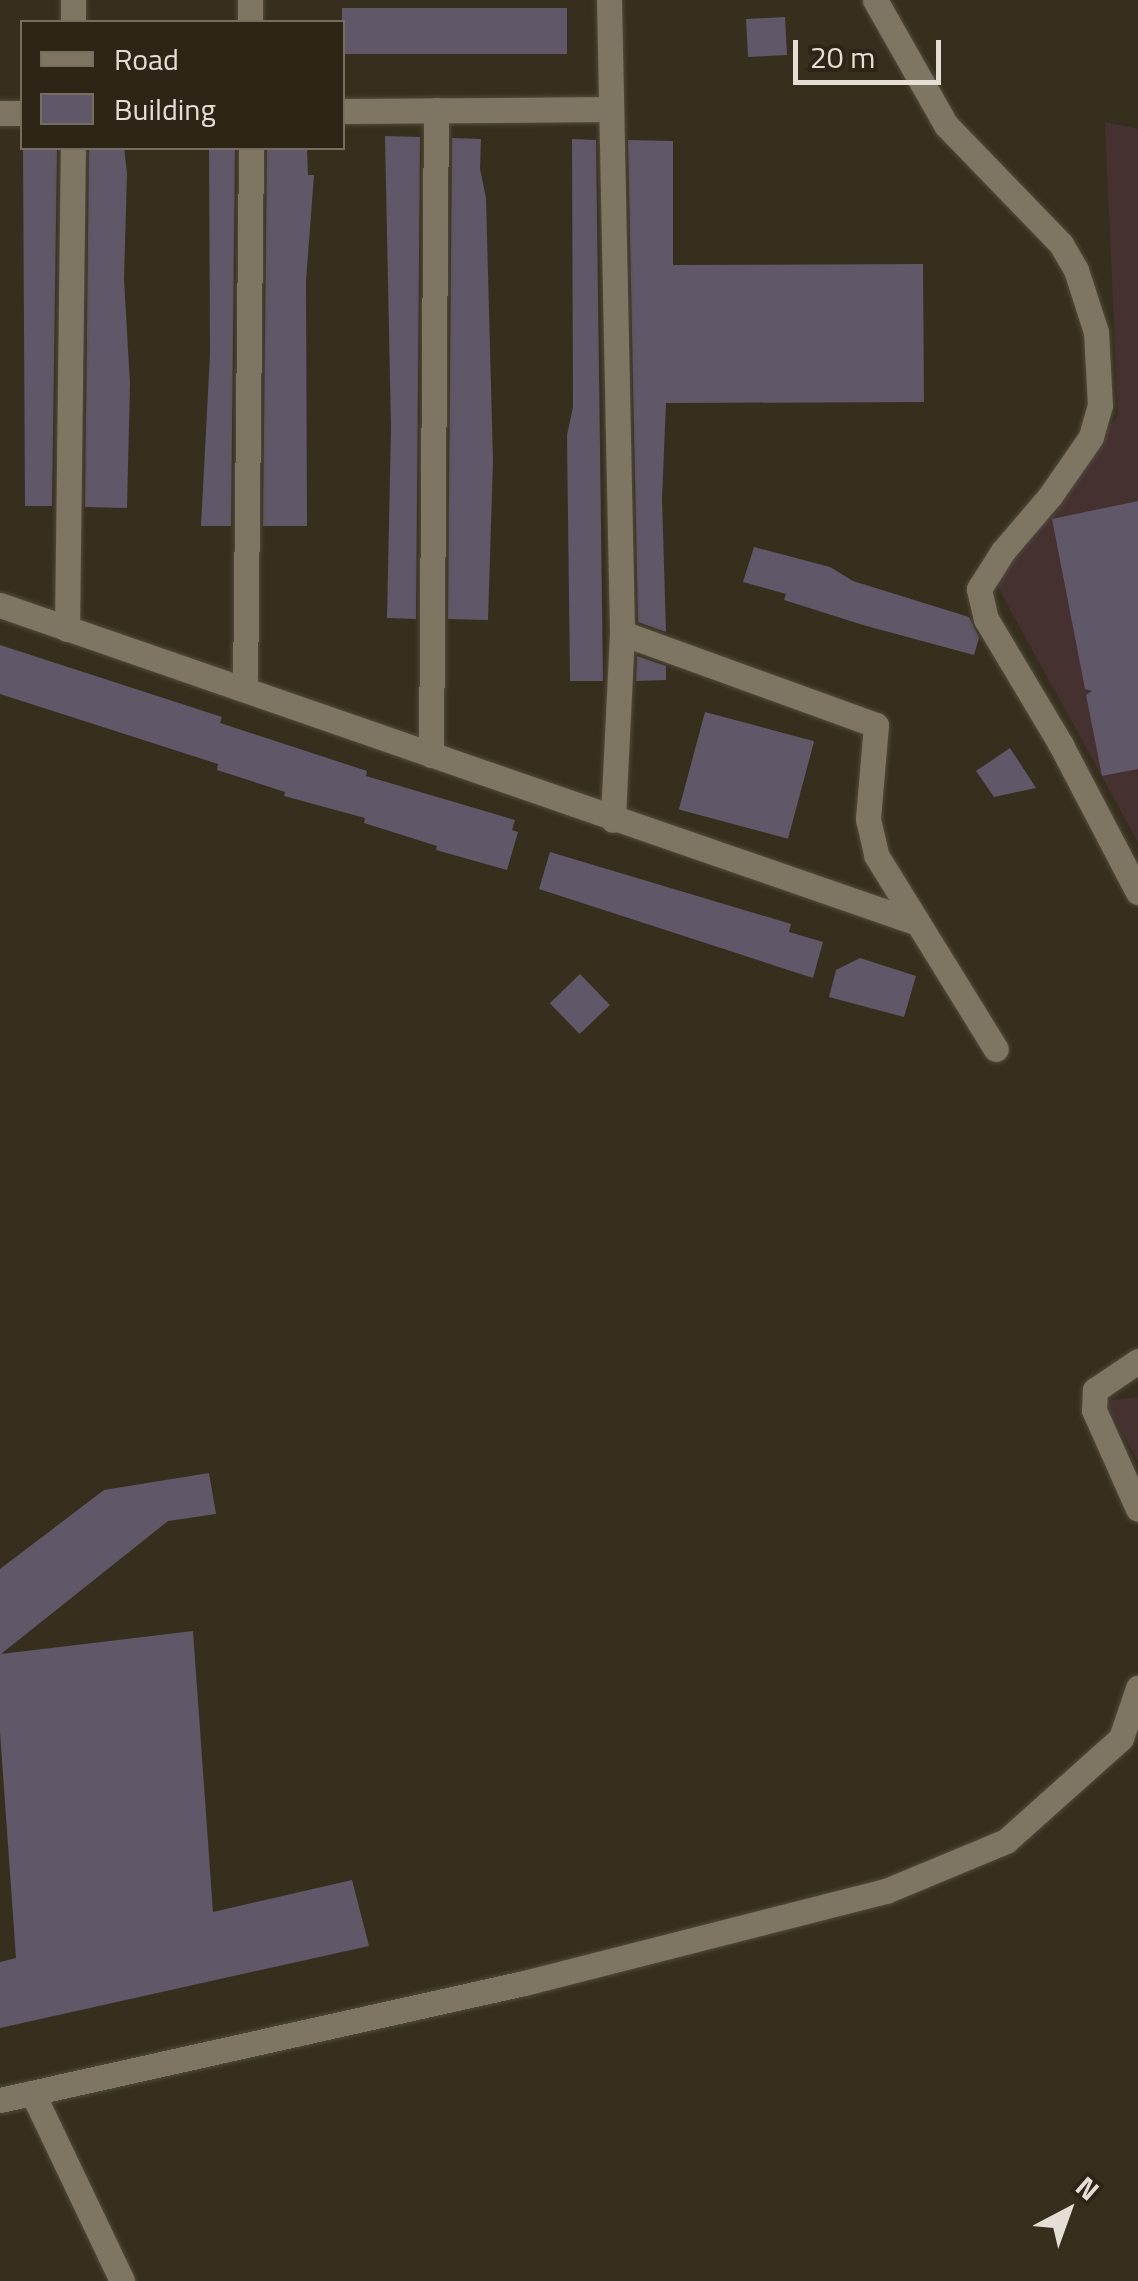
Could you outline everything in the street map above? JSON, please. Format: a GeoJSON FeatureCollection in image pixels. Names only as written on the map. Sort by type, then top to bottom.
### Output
{"type":"FeatureCollection","features":[{"type":"Feature","properties":{"kind":"street"},"geometry":{"type":"LineString","coordinates":[[609,0],[622,633],[612,820]]}},
{"type":"Feature","properties":{"kind":"street"},"geometry":{"type":"LineString","coordinates":[[876,0],[946,125],[1061,244],[1076,270],[1096,332],[1100,405],[1091,437],[1050,496],[1003,550],[979,589],[986,619],[1061,745],[1138,892]]}},
{"type":"Feature","properties":{"kind":"street"},"geometry":{"type":"LineString","coordinates":[[345,111],[611,109]]}},
{"type":"Feature","properties":{"kind":"street"},"geometry":{"type":"LineString","coordinates":[[431,754],[436,110]]}},
{"type":"Feature","properties":{"kind":"street"},"geometry":{"type":"LineString","coordinates":[[66,629],[73,150]]}},
{"type":"Feature","properties":{"kind":"street"},"geometry":{"type":"LineString","coordinates":[[245,687],[250,150]]}},
{"type":"Feature","properties":{"kind":"street"},"geometry":{"type":"LineString","coordinates":[[0,605],[915,922]]}},
{"type":"Feature","properties":{"kind":"street"},"geometry":{"type":"LineString","coordinates":[[622,633],[876,725],[868,819],[876,855],[996,1049]]}},
{"type":"Feature","properties":{"kind":"street"},"geometry":{"type":"LineString","coordinates":[[1138,1361],[1095,1390],[1094,1410],[1138,1510]]}},
{"type":"Feature","properties":{"kind":"street"},"geometry":{"type":"LineString","coordinates":[[0,2100],[524,1983],[886,1891],[1006,1841],[1121,1738],[1138,1688]]}},
{"type":"Feature","properties":{"kind":"street"},"geometry":{"type":"LineString","coordinates":[[33,2094],[122,2281]]}},
{"type":"Feature","properties":{"kind":"shaded area"},"geometry":{"type":"Polygon","coordinates":[[[1105,122],[1138,129],[1138,842],[995,582],[1118,415],[1105,122]]]}},
{"type":"Feature","properties":{"kind":"shaded area"},"geometry":{"type":"Polygon","coordinates":[[[1138,1397],[1138,1461],[1105,1401],[1138,1397]]]}},
{"type":"Feature","properties":{"kind":"building"},"geometry":{"type":"Polygon","coordinates":[[[342,8],[567,8],[567,54],[345,54],[342,8]]]}},
{"type":"Feature","properties":{"kind":"building"},"geometry":{"type":"Polygon","coordinates":[[[785,17],[787,55],[748,57],[746,19],[785,17]]]}},
{"type":"Feature","properties":{"kind":"building"},"geometry":{"type":"Polygon","coordinates":[[[385,136],[420,137],[416,619],[387,618],[391,429],[385,136]]]}},
{"type":"Feature","properties":{"kind":"building"},"geometry":{"type":"Polygon","coordinates":[[[452,138],[481,139],[480,169],[486,198],[493,461],[488,620],[448,619],[452,138]]]}},
{"type":"Feature","properties":{"kind":"building"},"geometry":{"type":"Polygon","coordinates":[[[572,139],[596,140],[603,681],[570,681],[567,435],[573,407],[572,139]]]}},
{"type":"Feature","properties":{"kind":"building"},"geometry":{"type":"Polygon","coordinates":[[[628,140],[673,141],[673,265],[923,264],[924,402],[666,403],[662,498],[666,632],[638,622],[628,140]]]}},
{"type":"Feature","properties":{"kind":"building"},"geometry":{"type":"Polygon","coordinates":[[[23,150],[57,150],[52,506],[25,506],[23,150]]]}},
{"type":"Feature","properties":{"kind":"building"},"geometry":{"type":"Polygon","coordinates":[[[89,150],[124,150],[124,279],[130,384],[127,508],[85,507],[89,150]]]}},
{"type":"Feature","properties":{"kind":"building"},"geometry":{"type":"Polygon","coordinates":[[[209,150],[235,150],[231,526],[201,526],[210,354],[209,150]]]}},
{"type":"Feature","properties":{"kind":"building"},"geometry":{"type":"Polygon","coordinates":[[[267,150],[307,150],[308,175],[314,175],[306,281],[307,526],[263,526],[267,150]]]}},
{"type":"Feature","properties":{"kind":"building"},"geometry":{"type":"Polygon","coordinates":[[[1138,501],[1138,769],[1102,776],[1086,695],[1092,691],[1085,689],[1052,519],[1138,501]]]}},
{"type":"Feature","properties":{"kind":"building"},"geometry":{"type":"Polygon","coordinates":[[[754,547],[830,567],[853,581],[969,617],[979,638],[974,655],[863,625],[784,600],[786,594],[743,582],[754,547]]]}},
{"type":"Feature","properties":{"kind":"building"},"geometry":{"type":"Polygon","coordinates":[[[0,645],[222,717],[220,723],[367,771],[366,776],[515,820],[512,830],[518,832],[507,870],[436,850],[437,846],[364,823],[365,818],[284,796],[285,792],[217,770],[218,764],[0,694],[0,645]]]}},
{"type":"Feature","properties":{"kind":"building"},"geometry":{"type":"Polygon","coordinates":[[[637,656],[666,666],[666,680],[636,681],[637,656]]]}},
{"type":"Feature","properties":{"kind":"building"},"geometry":{"type":"Polygon","coordinates":[[[705,712],[814,741],[788,839],[679,810],[705,712]]]}},
{"type":"Feature","properties":{"kind":"building"},"geometry":{"type":"Polygon","coordinates":[[[1010,748],[1036,788],[994,797],[976,771],[1010,748]]]}},
{"type":"Feature","properties":{"kind":"building"},"geometry":{"type":"Polygon","coordinates":[[[550,852],[791,924],[789,932],[823,942],[813,978],[539,889],[550,852]]]}},
{"type":"Feature","properties":{"kind":"building"},"geometry":{"type":"Polygon","coordinates":[[[860,958],[916,976],[904,1017],[829,997],[836,970],[860,958]]]}},
{"type":"Feature","properties":{"kind":"building"},"geometry":{"type":"Polygon","coordinates":[[[580,974],[610,1005],[580,1034],[550,1003],[580,974]]]}},
{"type":"Feature","properties":{"kind":"building"},"geometry":{"type":"Polygon","coordinates":[[[209,1473],[216,1514],[168,1521],[1,1654],[193,1631],[213,1912],[352,1880],[369,1946],[0,2028],[0,1962],[16,1958],[0,1732],[0,1569],[104,1490],[209,1473]]]}}]}
